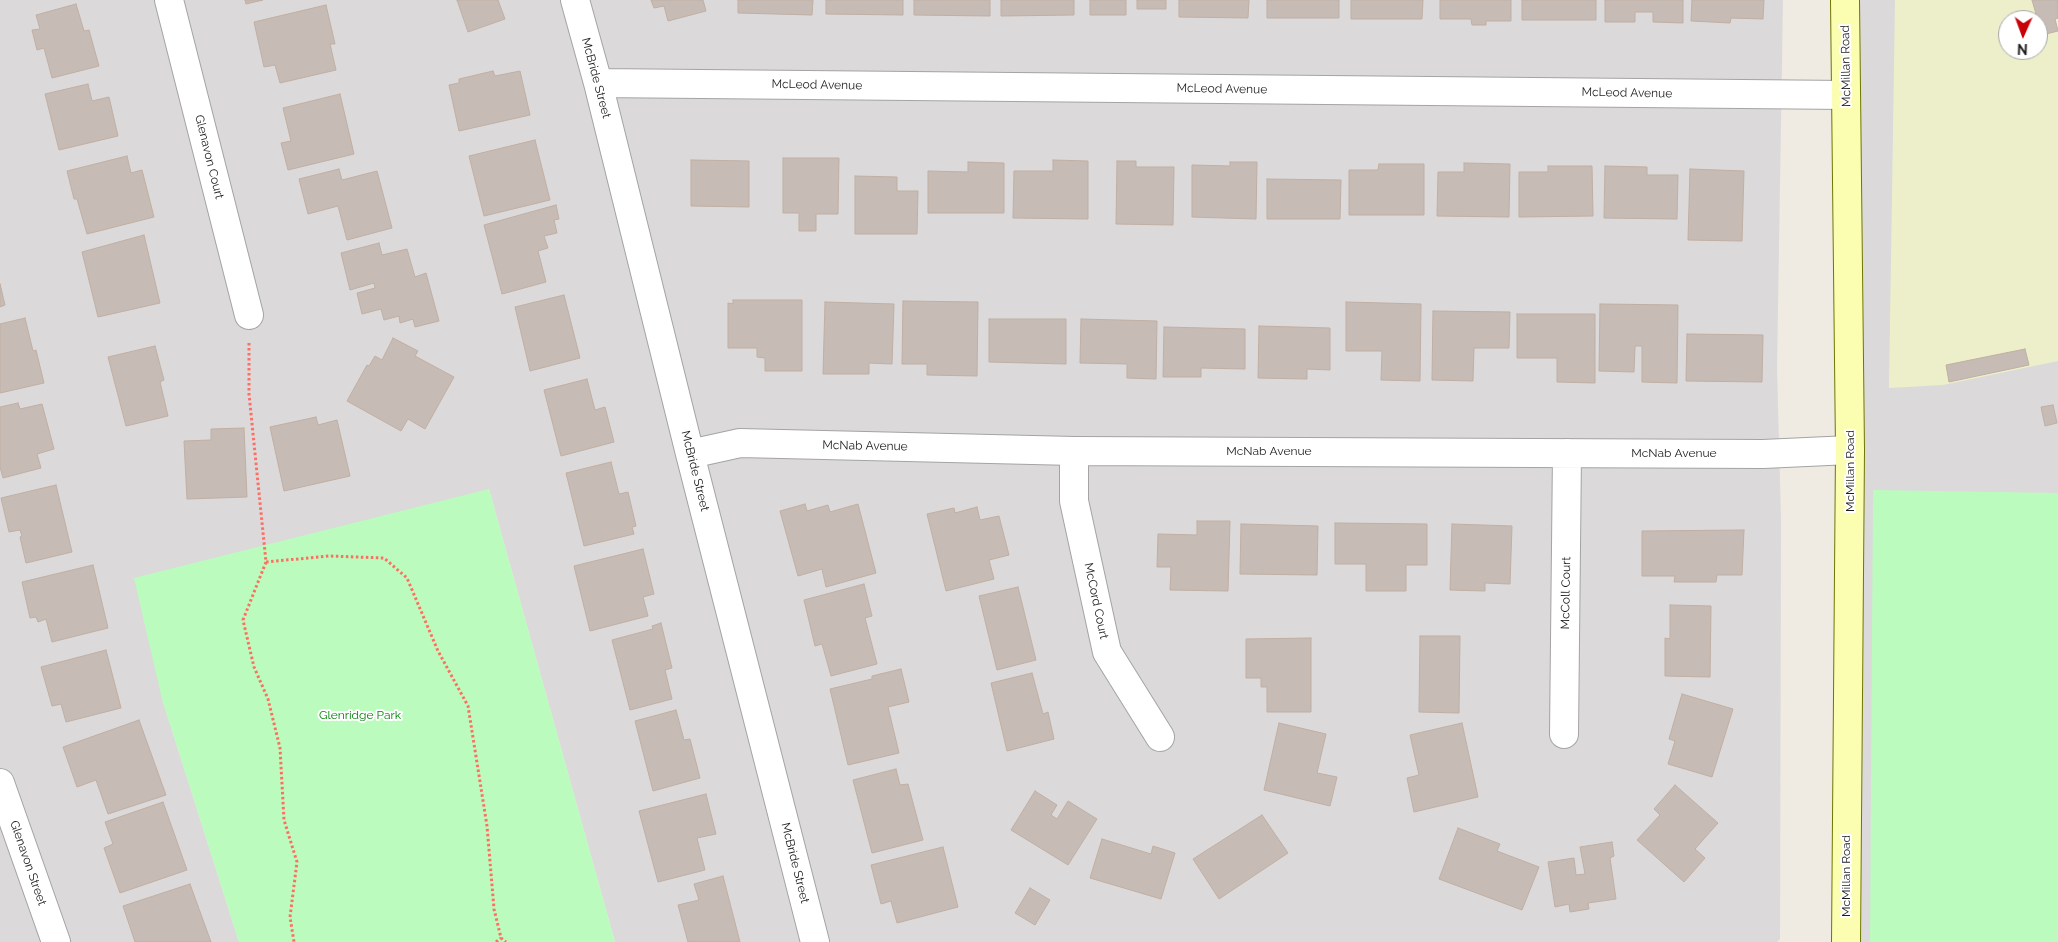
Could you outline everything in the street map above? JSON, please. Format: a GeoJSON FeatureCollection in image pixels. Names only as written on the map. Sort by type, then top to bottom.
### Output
{"type":"FeatureCollection","features":[{"type":"Feature","properties":{"kind":"main road","name":"McMillan Road"},"geometry":{"type":"LineString","coordinates":[[1845,0],[1850,450],[1846,942]]}},
{"type":"Feature","properties":{"kind":"street","name":"Glenavon Court"},"geometry":{"type":"LineString","coordinates":[[169,0],[249,314]]}},
{"type":"Feature","properties":{"kind":"street","name":"McBride Street"},"geometry":{"type":"LineString","coordinates":[[575,0],[598,83],[690,454],[815,942]]}},
{"type":"Feature","properties":{"kind":"street","name":"McLeod Avenue"},"geometry":{"type":"LineString","coordinates":[[598,83],[1846,95]]}},
{"type":"Feature","properties":{"kind":"street","name":"McNab Avenue"},"geometry":{"type":"LineString","coordinates":[[690,454],[740,443],[1074,451],[1763,454],[1850,450]]}},
{"type":"Feature","properties":{"kind":"street","name":"McCord Court"},"geometry":{"type":"LineString","coordinates":[[1074,451],[1074,501],[1107,652],[1160,737]]}},
{"type":"Feature","properties":{"kind":"street","name":"McColl Court"},"geometry":{"type":"LineString","coordinates":[[1564,734],[1568,452]]}},
{"type":"Feature","properties":{"kind":"street","name":"Glenavon Street"},"geometry":{"type":"LineString","coordinates":[[0,783],[56,942]]}},
{"type":"Feature","properties":{"kind":"path"},"geometry":{"type":"LineString","coordinates":[[249,314],[248,379],[266,562],[244,620],[254,667],[268,699],[280,748],[284,820],[297,862],[290,917],[294,942]]}},
{"type":"Feature","properties":{"kind":"path"},"geometry":{"type":"LineString","coordinates":[[266,562],[329,556],[384,558],[407,578],[438,650],[468,706],[487,826],[494,909],[501,938],[506,942]]}},
{"type":"Feature","properties":{"kind":"path"},"geometry":{"type":"LineString","coordinates":[[496,942],[501,938]]}},
{"type":"Feature","properties":{"kind":"shaded area"},"geometry":{"type":"Polygon","coordinates":[[[0,0],[1783,0],[1777,368],[1781,519],[1780,939],[1777,942],[615,942],[489,489],[162,699],[239,942],[0,942],[0,0]]]}},
{"type":"Feature","properties":{"kind":"shaded area"},"geometry":{"type":"Polygon","coordinates":[[[1855,0],[2058,0],[2058,942],[1836,942],[1855,0]]]}},
{"type":"Feature","properties":{"kind":"green space"},"geometry":{"type":"Polygon","coordinates":[[[1895,0],[2058,0],[2058,361],[1943,385],[1889,388],[1895,0]]]}},
{"type":"Feature","properties":{"kind":"green space","name":"Glenridge Park"},"geometry":{"type":"Polygon","coordinates":[[[489,489],[615,942],[239,942],[162,699],[134,578],[489,489]]]}},
{"type":"Feature","properties":{"kind":"green space"},"geometry":{"type":"Polygon","coordinates":[[[1873,490],[2058,493],[2058,942],[1870,942],[1873,490]]]}},
{"type":"Feature","properties":{"kind":"building"},"geometry":{"type":"Polygon","coordinates":[[[245,0],[263,0],[246,4],[245,0]]]}},
{"type":"Feature","properties":{"kind":"building"},"geometry":{"type":"Polygon","coordinates":[[[457,0],[498,0],[505,19],[468,32],[457,0]]]}},
{"type":"Feature","properties":{"kind":"building"},"geometry":{"type":"Polygon","coordinates":[[[651,0],[703,0],[706,11],[668,21],[664,6],[654,8],[651,0]]]}},
{"type":"Feature","properties":{"kind":"building"},"geometry":{"type":"Polygon","coordinates":[[[738,0],[813,0],[812,15],[738,13],[738,0]]]}},
{"type":"Feature","properties":{"kind":"building"},"geometry":{"type":"Polygon","coordinates":[[[826,0],[903,0],[903,15],[826,14],[826,0]]]}},
{"type":"Feature","properties":{"kind":"building"},"geometry":{"type":"Polygon","coordinates":[[[914,0],[990,0],[990,16],[914,15],[914,0]]]}},
{"type":"Feature","properties":{"kind":"building"},"geometry":{"type":"Polygon","coordinates":[[[1001,0],[1074,0],[1074,15],[1001,16],[1001,0]]]}},
{"type":"Feature","properties":{"kind":"building"},"geometry":{"type":"Polygon","coordinates":[[[1090,0],[1126,0],[1126,15],[1090,15],[1090,0]]]}},
{"type":"Feature","properties":{"kind":"building"},"geometry":{"type":"Polygon","coordinates":[[[1137,0],[1166,0],[1166,9],[1137,9],[1137,0]]]}},
{"type":"Feature","properties":{"kind":"building"},"geometry":{"type":"Polygon","coordinates":[[[1179,0],[1249,0],[1248,18],[1179,17],[1179,0]]]}},
{"type":"Feature","properties":{"kind":"building"},"geometry":{"type":"Polygon","coordinates":[[[1267,0],[1339,0],[1339,18],[1267,18],[1267,0]]]}},
{"type":"Feature","properties":{"kind":"building"},"geometry":{"type":"Polygon","coordinates":[[[1351,0],[1423,0],[1422,19],[1351,19],[1351,0]]]}},
{"type":"Feature","properties":{"kind":"building"},"geometry":{"type":"Polygon","coordinates":[[[1440,0],[1511,0],[1511,21],[1486,21],[1486,25],[1472,25],[1471,19],[1440,19],[1440,0]]]}},
{"type":"Feature","properties":{"kind":"building"},"geometry":{"type":"Polygon","coordinates":[[[1522,0],[1596,0],[1596,20],[1522,20],[1522,0]]]}},
{"type":"Feature","properties":{"kind":"building"},"geometry":{"type":"Polygon","coordinates":[[[1605,0],[1683,0],[1683,23],[1653,22],[1653,12],[1635,12],[1635,22],[1605,22],[1605,0]]]}},
{"type":"Feature","properties":{"kind":"building"},"geometry":{"type":"Polygon","coordinates":[[[1692,0],[1764,0],[1763,19],[1731,18],[1730,23],[1691,21],[1692,0]]]}},
{"type":"Feature","properties":{"kind":"building"},"geometry":{"type":"Polygon","coordinates":[[[2032,0],[2058,0],[2058,18],[2055,19],[2058,31],[2048,34],[2048,10],[2035,10],[2032,0]]]}},
{"type":"Feature","properties":{"kind":"building"},"geometry":{"type":"Polygon","coordinates":[[[76,4],[84,31],[89,30],[99,66],[52,78],[44,48],[37,50],[32,30],[40,29],[36,15],[76,4]]]}},
{"type":"Feature","properties":{"kind":"building"},"geometry":{"type":"Polygon","coordinates":[[[326,5],[335,44],[330,44],[336,70],[280,83],[275,65],[264,67],[254,22],[326,5]]]}},
{"type":"Feature","properties":{"kind":"building"},"geometry":{"type":"Polygon","coordinates":[[[493,71],[495,76],[520,71],[530,115],[459,131],[449,85],[459,83],[459,79],[493,71]]]}},
{"type":"Feature","properties":{"kind":"building"},"geometry":{"type":"Polygon","coordinates":[[[88,84],[92,101],[109,97],[118,136],[59,150],[45,94],[88,84]]]}},
{"type":"Feature","properties":{"kind":"building"},"geometry":{"type":"Polygon","coordinates":[[[340,94],[354,154],[288,170],[281,143],[291,141],[283,108],[340,94]]]}},
{"type":"Feature","properties":{"kind":"building"},"geometry":{"type":"Polygon","coordinates":[[[535,140],[550,200],[484,216],[469,156],[535,140]]]}},
{"type":"Feature","properties":{"kind":"building"},"geometry":{"type":"Polygon","coordinates":[[[127,156],[131,173],[142,170],[154,217],[87,234],[77,199],[74,199],[67,171],[127,156]]]}},
{"type":"Feature","properties":{"kind":"building"},"geometry":{"type":"Polygon","coordinates":[[[783,158],[839,158],[838,214],[816,214],[816,231],[799,231],[799,213],[783,213],[783,158]]]}},
{"type":"Feature","properties":{"kind":"building"},"geometry":{"type":"Polygon","coordinates":[[[691,160],[749,161],[749,207],[691,206],[691,160]]]}},
{"type":"Feature","properties":{"kind":"building"},"geometry":{"type":"Polygon","coordinates":[[[1053,160],[1088,161],[1088,219],[1013,218],[1014,171],[1053,171],[1053,160]]]}},
{"type":"Feature","properties":{"kind":"building"},"geometry":{"type":"Polygon","coordinates":[[[1117,161],[1136,161],[1136,167],[1174,167],[1173,225],[1116,224],[1117,161]]]}},
{"type":"Feature","properties":{"kind":"building"},"geometry":{"type":"Polygon","coordinates":[[[968,162],[1004,163],[1004,213],[928,213],[928,171],[968,172],[968,162]]]}},
{"type":"Feature","properties":{"kind":"building"},"geometry":{"type":"Polygon","coordinates":[[[1230,162],[1257,162],[1256,219],[1192,217],[1192,165],[1230,166],[1230,162]]]}},
{"type":"Feature","properties":{"kind":"building"},"geometry":{"type":"Polygon","coordinates":[[[1464,163],[1510,164],[1509,217],[1437,216],[1438,172],[1464,172],[1464,163]]]}},
{"type":"Feature","properties":{"kind":"building"},"geometry":{"type":"Polygon","coordinates":[[[1379,164],[1424,164],[1424,215],[1349,215],[1349,170],[1378,170],[1379,164]]]}},
{"type":"Feature","properties":{"kind":"building"},"geometry":{"type":"Polygon","coordinates":[[[1548,166],[1592,166],[1593,216],[1519,217],[1519,172],[1548,172],[1548,166]]]}},
{"type":"Feature","properties":{"kind":"building"},"geometry":{"type":"Polygon","coordinates":[[[1605,166],[1647,167],[1647,175],[1678,175],[1677,219],[1604,218],[1605,166]]]}},
{"type":"Feature","properties":{"kind":"building"},"geometry":{"type":"Polygon","coordinates":[[[339,169],[342,180],[377,171],[392,228],[347,240],[338,206],[308,214],[299,179],[339,169]]]}},
{"type":"Feature","properties":{"kind":"building"},"geometry":{"type":"Polygon","coordinates":[[[1690,169],[1744,171],[1742,241],[1688,240],[1690,169]]]}},
{"type":"Feature","properties":{"kind":"building"},"geometry":{"type":"Polygon","coordinates":[[[855,176],[897,177],[897,191],[918,191],[917,234],[855,234],[855,176]]]}},
{"type":"Feature","properties":{"kind":"building"},"geometry":{"type":"Polygon","coordinates":[[[1267,179],[1341,180],[1340,219],[1267,219],[1267,179]]]}},
{"type":"Feature","properties":{"kind":"building"},"geometry":{"type":"Polygon","coordinates":[[[556,205],[559,219],[554,220],[557,233],[544,236],[548,248],[538,251],[546,282],[502,294],[484,225],[556,205]]]}},
{"type":"Feature","properties":{"kind":"building"},"geometry":{"type":"Polygon","coordinates":[[[144,235],[160,303],[98,317],[82,252],[144,235]]]}},
{"type":"Feature","properties":{"kind":"building"},"geometry":{"type":"Polygon","coordinates":[[[379,243],[382,255],[407,249],[415,277],[426,273],[439,321],[415,327],[413,319],[400,323],[399,316],[384,320],[381,309],[362,314],[357,293],[375,288],[374,283],[350,290],[341,253],[379,243]]]}},
{"type":"Feature","properties":{"kind":"building"},"geometry":{"type":"Polygon","coordinates":[[[0,284],[5,305],[0,307],[0,284]]]}},
{"type":"Feature","properties":{"kind":"building"},"geometry":{"type":"Polygon","coordinates":[[[564,295],[580,358],[530,371],[515,307],[564,295]]]}},
{"type":"Feature","properties":{"kind":"building"},"geometry":{"type":"Polygon","coordinates":[[[733,300],[802,300],[802,371],[765,371],[765,358],[757,357],[757,348],[728,348],[728,303],[733,304],[733,300]]]}},
{"type":"Feature","properties":{"kind":"building"},"geometry":{"type":"Polygon","coordinates":[[[903,301],[978,302],[977,376],[927,375],[927,364],[902,364],[903,301]]]}},
{"type":"Feature","properties":{"kind":"building"},"geometry":{"type":"Polygon","coordinates":[[[825,302],[894,304],[892,364],[869,363],[869,374],[823,374],[825,302]]]}},
{"type":"Feature","properties":{"kind":"building"},"geometry":{"type":"Polygon","coordinates":[[[1346,302],[1421,304],[1420,381],[1381,380],[1382,351],[1346,351],[1346,302]]]}},
{"type":"Feature","properties":{"kind":"building"},"geometry":{"type":"Polygon","coordinates":[[[1600,304],[1678,305],[1677,383],[1642,382],[1642,346],[1635,346],[1634,372],[1599,371],[1600,304]]]}},
{"type":"Feature","properties":{"kind":"building"},"geometry":{"type":"Polygon","coordinates":[[[1433,311],[1510,312],[1509,348],[1474,348],[1473,381],[1432,380],[1433,311]]]}},
{"type":"Feature","properties":{"kind":"building"},"geometry":{"type":"Polygon","coordinates":[[[1517,314],[1595,314],[1595,383],[1557,382],[1557,358],[1517,358],[1517,314]]]}},
{"type":"Feature","properties":{"kind":"building"},"geometry":{"type":"Polygon","coordinates":[[[25,318],[33,351],[36,350],[44,383],[0,393],[0,324],[25,318]]]}},
{"type":"Feature","properties":{"kind":"building"},"geometry":{"type":"Polygon","coordinates":[[[989,319],[1066,319],[1066,364],[989,362],[989,319]]]}},
{"type":"Feature","properties":{"kind":"building"},"geometry":{"type":"Polygon","coordinates":[[[1081,319],[1157,321],[1156,379],[1127,378],[1127,364],[1080,363],[1081,319]]]}},
{"type":"Feature","properties":{"kind":"building"},"geometry":{"type":"Polygon","coordinates":[[[1259,326],[1330,328],[1330,370],[1307,369],[1307,379],[1258,378],[1259,326]]]}},
{"type":"Feature","properties":{"kind":"building"},"geometry":{"type":"Polygon","coordinates":[[[1164,327],[1245,329],[1245,369],[1201,368],[1201,377],[1163,377],[1164,327]]]}},
{"type":"Feature","properties":{"kind":"building"},"geometry":{"type":"Polygon","coordinates":[[[1687,334],[1763,335],[1762,382],[1686,381],[1687,334]]]}},
{"type":"Feature","properties":{"kind":"building"},"geometry":{"type":"Polygon","coordinates":[[[393,338],[418,351],[415,356],[454,377],[425,429],[408,419],[401,431],[347,401],[367,365],[369,366],[375,356],[382,360],[393,338]]]}},
{"type":"Feature","properties":{"kind":"building"},"geometry":{"type":"Polygon","coordinates":[[[155,346],[164,380],[160,382],[168,416],[126,426],[108,357],[155,346]]]}},
{"type":"Feature","properties":{"kind":"building"},"geometry":{"type":"Polygon","coordinates":[[[2025,349],[2029,365],[1949,382],[1946,365],[2025,349]]]}},
{"type":"Feature","properties":{"kind":"building"},"geometry":{"type":"Polygon","coordinates":[[[587,379],[595,410],[605,407],[614,442],[561,456],[544,390],[587,379]]]}},
{"type":"Feature","properties":{"kind":"building"},"geometry":{"type":"Polygon","coordinates":[[[18,403],[20,409],[42,404],[54,449],[37,454],[41,468],[3,478],[0,467],[0,407],[18,403]]]}},
{"type":"Feature","properties":{"kind":"building"},"geometry":{"type":"Polygon","coordinates":[[[2053,405],[2057,423],[2045,426],[2041,407],[2053,405]]]}},
{"type":"Feature","properties":{"kind":"building"},"geometry":{"type":"Polygon","coordinates":[[[316,417],[318,425],[337,420],[350,476],[284,491],[270,427],[316,417]]]}},
{"type":"Feature","properties":{"kind":"building"},"geometry":{"type":"Polygon","coordinates":[[[244,428],[247,497],[187,499],[184,441],[211,440],[211,429],[244,428]]]}},
{"type":"Feature","properties":{"kind":"building"},"geometry":{"type":"Polygon","coordinates":[[[611,462],[619,494],[628,492],[636,526],[632,527],[634,534],[584,546],[566,473],[611,462]]]}},
{"type":"Feature","properties":{"kind":"building"},"geometry":{"type":"Polygon","coordinates":[[[56,485],[72,552],[26,563],[20,530],[9,532],[1,498],[56,485]]]}},
{"type":"Feature","properties":{"kind":"building"},"geometry":{"type":"Polygon","coordinates":[[[805,504],[807,511],[828,505],[830,512],[858,504],[876,573],[826,587],[822,569],[798,576],[780,511],[805,504]]]}},
{"type":"Feature","properties":{"kind":"building"},"geometry":{"type":"Polygon","coordinates":[[[977,507],[980,520],[999,516],[1009,555],[989,560],[994,579],[946,591],[927,514],[954,508],[955,513],[977,507]]]}},
{"type":"Feature","properties":{"kind":"building"},"geometry":{"type":"Polygon","coordinates":[[[1197,521],[1230,521],[1228,591],[1170,590],[1171,567],[1157,567],[1158,534],[1197,535],[1197,521]]]}},
{"type":"Feature","properties":{"kind":"building"},"geometry":{"type":"Polygon","coordinates":[[[1335,523],[1427,524],[1427,565],[1406,565],[1406,591],[1366,591],[1366,564],[1335,564],[1335,523]]]}},
{"type":"Feature","properties":{"kind":"building"},"geometry":{"type":"Polygon","coordinates":[[[1241,524],[1318,526],[1317,575],[1240,574],[1241,524]]]}},
{"type":"Feature","properties":{"kind":"building"},"geometry":{"type":"Polygon","coordinates":[[[1452,524],[1512,526],[1510,584],[1485,583],[1485,591],[1450,590],[1452,524]]]}},
{"type":"Feature","properties":{"kind":"building"},"geometry":{"type":"Polygon","coordinates":[[[1744,530],[1742,575],[1717,575],[1716,582],[1674,582],[1675,576],[1642,576],[1642,531],[1744,530]]]}},
{"type":"Feature","properties":{"kind":"building"},"geometry":{"type":"Polygon","coordinates":[[[643,549],[654,594],[643,597],[648,616],[590,631],[574,566],[643,549]]]}},
{"type":"Feature","properties":{"kind":"building"},"geometry":{"type":"Polygon","coordinates":[[[93,565],[108,628],[52,642],[46,619],[38,622],[36,617],[30,618],[22,582],[93,565]]]}},
{"type":"Feature","properties":{"kind":"building"},"geometry":{"type":"Polygon","coordinates":[[[864,584],[872,616],[865,618],[877,664],[831,676],[822,644],[815,646],[804,600],[864,584]]]}},
{"type":"Feature","properties":{"kind":"building"},"geometry":{"type":"Polygon","coordinates":[[[1018,587],[1036,660],[997,670],[979,596],[1018,587]]]}},
{"type":"Feature","properties":{"kind":"building"},"geometry":{"type":"Polygon","coordinates":[[[1670,605],[1711,606],[1710,677],[1665,676],[1665,638],[1670,639],[1670,605]]]}},
{"type":"Feature","properties":{"kind":"building"},"geometry":{"type":"Polygon","coordinates":[[[661,623],[672,668],[665,670],[672,699],[630,710],[612,640],[653,629],[652,626],[661,623]]]}},
{"type":"Feature","properties":{"kind":"building"},"geometry":{"type":"Polygon","coordinates":[[[1420,636],[1460,636],[1459,713],[1419,712],[1420,636]]]}},
{"type":"Feature","properties":{"kind":"building"},"geometry":{"type":"Polygon","coordinates":[[[1311,638],[1311,712],[1267,712],[1267,687],[1261,687],[1261,678],[1246,678],[1246,639],[1311,638]]]}},
{"type":"Feature","properties":{"kind":"building"},"geometry":{"type":"Polygon","coordinates":[[[106,650],[121,708],[66,722],[61,704],[52,706],[41,667],[106,650]]]}},
{"type":"Feature","properties":{"kind":"building"},"geometry":{"type":"Polygon","coordinates":[[[901,669],[909,702],[888,707],[899,753],[848,765],[830,689],[872,679],[872,676],[901,669]]]}},
{"type":"Feature","properties":{"kind":"building"},"geometry":{"type":"Polygon","coordinates":[[[1032,673],[1043,714],[1048,712],[1054,739],[1007,751],[991,683],[1032,673]]]}},
{"type":"Feature","properties":{"kind":"building"},"geometry":{"type":"Polygon","coordinates":[[[1682,694],[1733,709],[1712,777],[1668,764],[1675,741],[1669,739],[1682,694]]]}},
{"type":"Feature","properties":{"kind":"building"},"geometry":{"type":"Polygon","coordinates":[[[676,710],[684,740],[690,739],[700,778],[653,791],[635,721],[676,710]]]}},
{"type":"Feature","properties":{"kind":"building"},"geometry":{"type":"Polygon","coordinates":[[[139,720],[166,795],[108,814],[96,780],[77,787],[63,747],[139,720]]]}},
{"type":"Feature","properties":{"kind":"building"},"geometry":{"type":"Polygon","coordinates":[[[1279,723],[1326,734],[1317,773],[1337,777],[1330,806],[1264,790],[1279,723]]]}},
{"type":"Feature","properties":{"kind":"building"},"geometry":{"type":"Polygon","coordinates":[[[1462,723],[1478,797],[1414,812],[1407,778],[1419,775],[1410,735],[1462,723]]]}},
{"type":"Feature","properties":{"kind":"building"},"geometry":{"type":"Polygon","coordinates":[[[896,769],[900,785],[908,784],[923,840],[872,853],[853,780],[896,769]]]}},
{"type":"Feature","properties":{"kind":"building"},"geometry":{"type":"Polygon","coordinates":[[[1675,785],[1718,823],[1695,849],[1705,858],[1684,882],[1637,840],[1660,815],[1654,809],[1675,785]]]}},
{"type":"Feature","properties":{"kind":"building"},"geometry":{"type":"Polygon","coordinates":[[[1035,791],[1057,805],[1051,815],[1057,819],[1068,801],[1097,819],[1068,865],[1011,830],[1035,791]]]}},
{"type":"Feature","properties":{"kind":"building"},"geometry":{"type":"Polygon","coordinates":[[[706,794],[716,834],[697,838],[705,870],[658,882],[639,811],[706,794]]]}},
{"type":"Feature","properties":{"kind":"building"},"geometry":{"type":"Polygon","coordinates":[[[163,802],[187,870],[120,893],[104,848],[113,844],[105,822],[163,802]]]}},
{"type":"Feature","properties":{"kind":"building"},"geometry":{"type":"Polygon","coordinates":[[[1262,815],[1288,853],[1219,899],[1193,859],[1262,815]]]}},
{"type":"Feature","properties":{"kind":"building"},"geometry":{"type":"Polygon","coordinates":[[[1458,828],[1500,844],[1497,851],[1539,867],[1522,910],[1439,879],[1458,828]]]}},
{"type":"Feature","properties":{"kind":"building"},"geometry":{"type":"Polygon","coordinates":[[[1102,839],[1151,854],[1153,846],[1175,853],[1161,899],[1090,878],[1102,839]]]}},
{"type":"Feature","properties":{"kind":"building"},"geometry":{"type":"Polygon","coordinates":[[[1612,842],[1614,856],[1610,858],[1616,899],[1588,903],[1589,909],[1570,912],[1569,904],[1555,907],[1548,862],[1574,858],[1576,875],[1585,874],[1580,847],[1612,842]]]}},
{"type":"Feature","properties":{"kind":"building"},"geometry":{"type":"Polygon","coordinates":[[[943,847],[958,907],[897,923],[891,901],[881,904],[871,865],[943,847]]]}},
{"type":"Feature","properties":{"kind":"building"},"geometry":{"type":"Polygon","coordinates":[[[723,876],[740,942],[688,942],[678,905],[699,900],[694,884],[723,876]]]}},
{"type":"Feature","properties":{"kind":"building"},"geometry":{"type":"Polygon","coordinates":[[[190,884],[211,942],[135,942],[123,906],[190,884]]]}},
{"type":"Feature","properties":{"kind":"building"},"geometry":{"type":"Polygon","coordinates":[[[1030,888],[1050,900],[1035,925],[1015,913],[1030,888]]]}}]}
